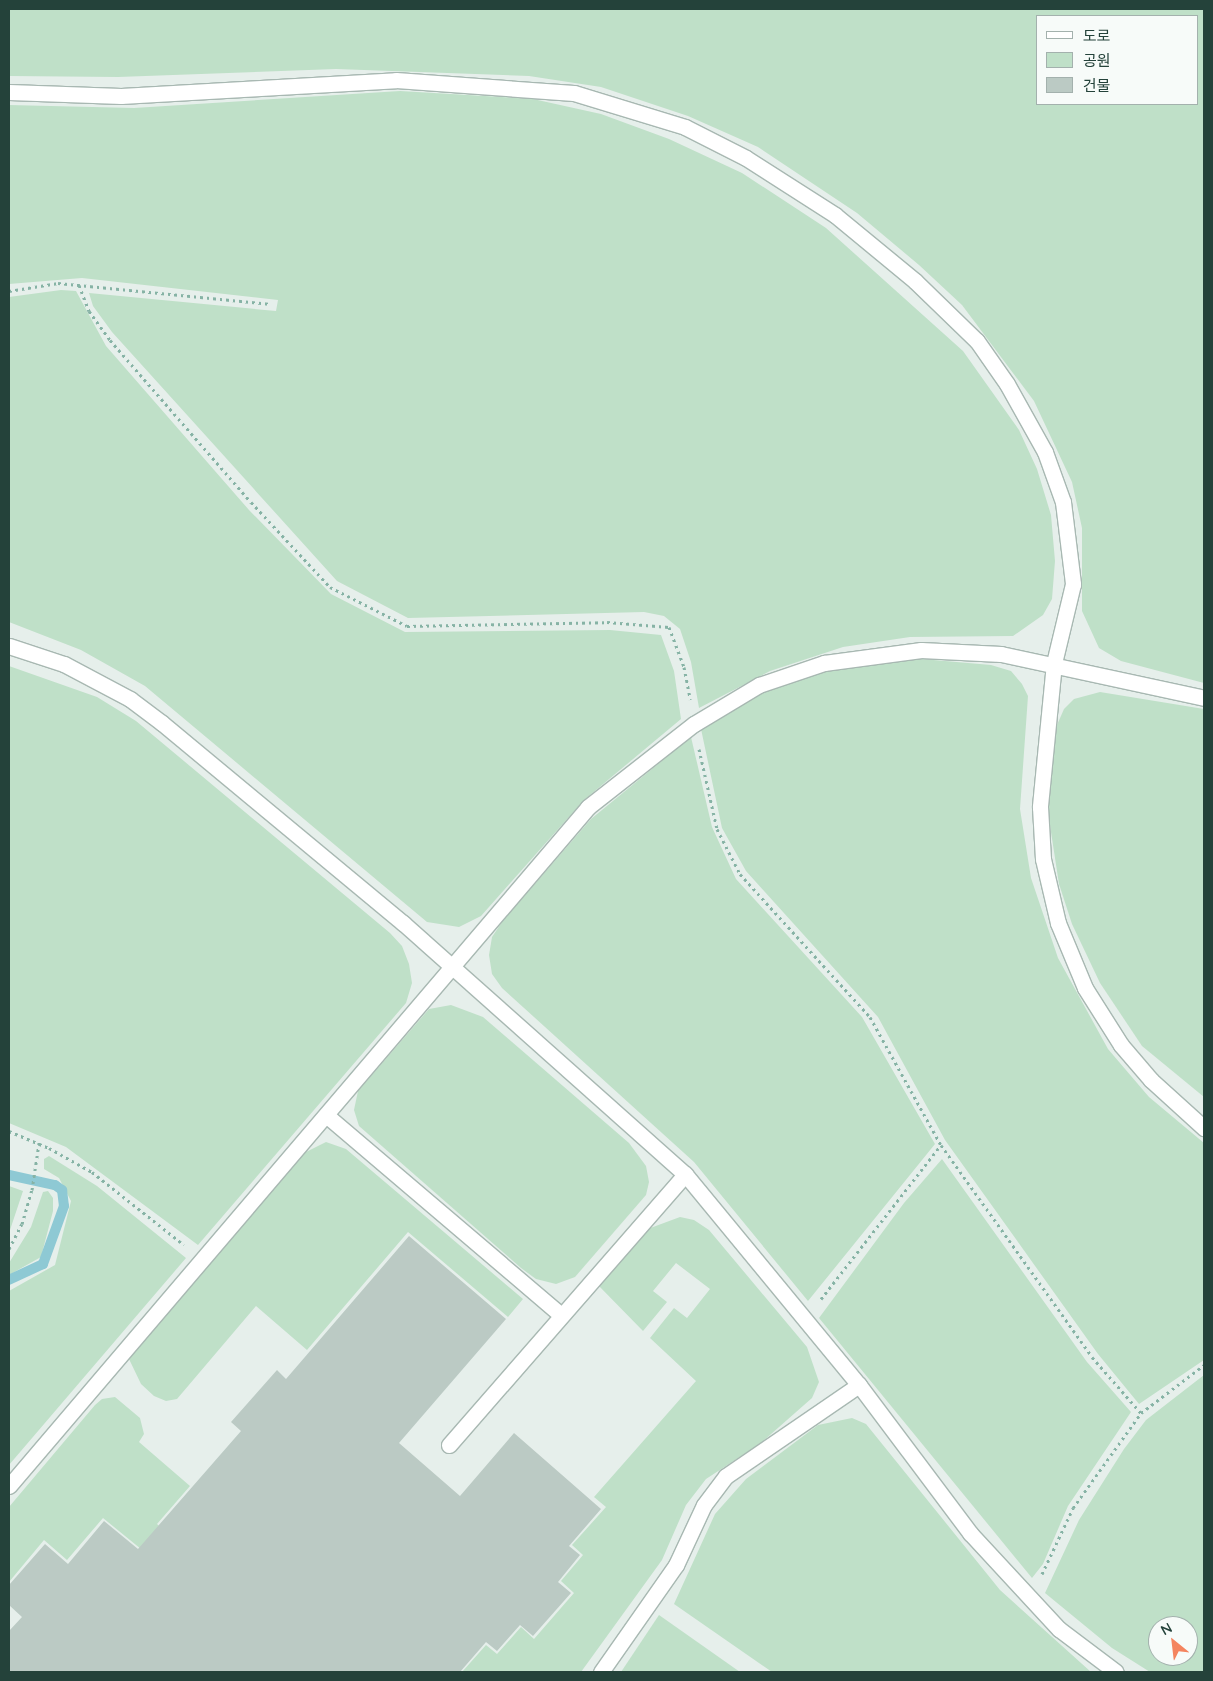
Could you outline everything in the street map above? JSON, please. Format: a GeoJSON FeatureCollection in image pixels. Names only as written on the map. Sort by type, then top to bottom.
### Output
{"type":"FeatureCollection","features":[{"type":"Feature","properties":{"kind":"street"},"geometry":{"type":"LineString","coordinates":[[9,92],[121,96],[378,80],[532,87],[611,103],[684,127],[746,158],[835,215],[915,281],[977,341],[1007,384],[1045,452],[1058,484],[1067,522],[1072,584],[1054,663],[1040,807],[1043,859],[1058,923],[1085,988],[1121,1045],[1150,1080],[1204,1128]]}},
{"type":"Feature","properties":{"kind":"street"},"geometry":{"type":"LineString","coordinates":[[9,646],[64,664],[136,704],[454,967],[685,1174],[859,1385],[970,1533],[1059,1629],[1116,1672]]}},
{"type":"Feature","properties":{"kind":"street"},"geometry":{"type":"LineString","coordinates":[[9,1486],[200,1258],[454,967],[588,807],[694,724],[760,685],[824,663],[921,650],[1001,654],[1054,663],[1204,698]]}},
{"type":"Feature","properties":{"kind":"street"},"geometry":{"type":"LineString","coordinates":[[326,1114],[560,1314]]}},
{"type":"Feature","properties":{"kind":"street"},"geometry":{"type":"LineString","coordinates":[[449,1445],[560,1314],[685,1174]]}},
{"type":"Feature","properties":{"kind":"street"},"geometry":{"type":"LineString","coordinates":[[601,1672],[676,1565],[704,1505],[726,1476],[859,1385]]}},
{"type":"Feature","properties":{"kind":"path"},"geometry":{"type":"LineString","coordinates":[[9,291],[58,283],[270,304]]}},
{"type":"Feature","properties":{"kind":"path"},"geometry":{"type":"LineString","coordinates":[[79,285],[89,311],[110,340],[250,502],[330,587],[406,626],[607,622],[670,627],[684,666],[694,724],[717,829],[740,874],[870,1017],[941,1145],[1092,1357],[1141,1413]]}},
{"type":"Feature","properties":{"kind":"path"},"geometry":{"type":"LineString","coordinates":[[9,1131],[38,1143],[92,1172],[200,1258]]}},
{"type":"Feature","properties":{"kind":"path"},"geometry":{"type":"LineString","coordinates":[[9,1249],[22,1224],[32,1190],[38,1143]]}},
{"type":"Feature","properties":{"kind":"path"},"geometry":{"type":"LineString","coordinates":[[806,1320],[941,1145]]}},
{"type":"Feature","properties":{"kind":"path"},"geometry":{"type":"LineString","coordinates":[[1032,1600],[1073,1508],[1141,1413],[1204,1365]]}},
{"type":"Feature","properties":{"kind":"green space"},"geometry":{"type":"Polygon","coordinates":[[[9,9],[1204,9],[1204,683],[1121,661],[1099,648],[1082,611],[1082,528],[1072,482],[1034,401],[962,305],[919,265],[857,213],[758,147],[688,116],[601,87],[529,76],[336,69],[118,77],[9,76],[9,9]]]}},
{"type":"Feature","properties":{"kind":"green space"},"geometry":{"type":"Polygon","coordinates":[[[400,91],[533,99],[601,114],[669,139],[742,173],[826,228],[963,351],[1019,430],[1037,469],[1051,515],[1055,561],[1052,599],[1043,615],[1013,636],[910,637],[843,647],[770,671],[699,708],[691,662],[680,629],[664,616],[644,612],[408,618],[337,581],[112,332],[93,306],[89,293],[276,311],[278,300],[82,278],[9,284],[9,105],[134,108],[400,91]]]}},
{"type":"Feature","properties":{"kind":"green space"},"geometry":{"type":"Polygon","coordinates":[[[61,290],[76,291],[106,346],[249,510],[331,594],[405,632],[610,630],[661,635],[674,671],[681,719],[584,800],[481,916],[459,927],[427,922],[145,686],[81,650],[9,622],[9,297],[61,290]]]}},
{"type":"Feature","properties":{"kind":"green space"},"geometry":{"type":"Polygon","coordinates":[[[922,659],[991,665],[1011,671],[1022,684],[1028,696],[1020,809],[1031,878],[1058,958],[1108,1049],[1149,1097],[1204,1143],[1204,1360],[1139,1404],[1098,1354],[945,1140],[878,1017],[746,871],[722,828],[701,729],[761,692],[828,669],[922,659]]]}},
{"type":"Feature","properties":{"kind":"green space"},"geometry":{"type":"Polygon","coordinates":[[[9,666],[97,697],[136,721],[390,933],[402,946],[409,964],[412,983],[406,1003],[198,1245],[66,1147],[9,1123],[9,666]]]}},
{"type":"Feature","properties":{"kind":"green space"},"geometry":{"type":"Polygon","coordinates":[[[1100,692],[1204,709],[1204,1097],[1142,1046],[1100,983],[1072,924],[1059,884],[1047,806],[1053,734],[1064,709],[1074,699],[1100,692]]]}},
{"type":"Feature","properties":{"kind":"green space"},"geometry":{"type":"Polygon","coordinates":[[[691,737],[712,827],[736,879],[862,1017],[935,1144],[808,1301],[694,1162],[502,988],[492,974],[489,955],[492,937],[502,922],[591,819],[691,737]]]}},
{"type":"Feature","properties":{"kind":"green space"},"geometry":{"type":"Polygon","coordinates":[[[451,1005],[483,1017],[629,1143],[646,1166],[649,1182],[646,1195],[575,1277],[556,1284],[536,1279],[359,1126],[354,1110],[358,1091],[429,1009],[451,1005]]]}},
{"type":"Feature","properties":{"kind":"green space"},"geometry":{"type":"Polygon","coordinates":[[[326,1142],[346,1149],[523,1299],[508,1317],[408,1232],[307,1350],[256,1306],[177,1399],[166,1401],[154,1396],[141,1384],[129,1359],[304,1153],[326,1142]]]}},
{"type":"Feature","properties":{"kind":"green space"},"geometry":{"type":"Polygon","coordinates":[[[49,1156],[97,1186],[186,1258],[9,1465],[9,1291],[55,1265],[71,1201],[59,1178],[44,1169],[44,1159],[49,1156]]]}},
{"type":"Feature","properties":{"kind":"green space"},"geometry":{"type":"Polygon","coordinates":[[[942,1159],[1087,1362],[1131,1412],[1068,1506],[1043,1564],[1032,1578],[819,1318],[904,1203],[942,1159]]]}},
{"type":"Feature","properties":{"kind":"green space"},"geometry":{"type":"Polygon","coordinates":[[[9,1186],[23,1191],[9,1233],[9,1186]]]}},
{"type":"Feature","properties":{"kind":"green space"},"geometry":{"type":"Polygon","coordinates":[[[48,1191],[53,1198],[53,1211],[41,1257],[9,1275],[9,1263],[31,1227],[43,1192],[48,1191]]]}},
{"type":"Feature","properties":{"kind":"green space"},"geometry":{"type":"Polygon","coordinates":[[[680,1217],[694,1220],[709,1230],[807,1347],[819,1382],[812,1398],[761,1443],[706,1479],[686,1505],[662,1560],[581,1672],[462,1672],[486,1645],[497,1654],[521,1627],[534,1639],[574,1593],[561,1581],[583,1555],[572,1545],[606,1507],[594,1497],[696,1381],[650,1338],[674,1308],[687,1318],[710,1289],[676,1263],[653,1291],[667,1302],[643,1331],[598,1285],[602,1277],[645,1230],[680,1217]]]}},
{"type":"Feature","properties":{"kind":"green space"},"geometry":{"type":"Polygon","coordinates":[[[1204,1375],[1204,1672],[1150,1672],[1112,1648],[1045,1593],[1079,1520],[1124,1449],[1146,1420],[1204,1375]]]}},
{"type":"Feature","properties":{"kind":"green space"},"geometry":{"type":"Polygon","coordinates":[[[115,1397],[140,1418],[144,1434],[139,1442],[190,1486],[157,1524],[181,1546],[163,1567],[103,1518],[67,1560],[44,1540],[9,1582],[9,1507],[95,1405],[102,1399],[115,1397]]]}},
{"type":"Feature","properties":{"kind":"green space"},"geometry":{"type":"Polygon","coordinates":[[[852,1418],[866,1424],[1000,1590],[1091,1672],[772,1672],[674,1604],[715,1514],[746,1479],[818,1425],[852,1418]]]}},
{"type":"Feature","properties":{"kind":"green space"},"geometry":{"type":"Polygon","coordinates":[[[659,1615],[740,1672],[621,1672],[659,1615]]]}},
{"type":"Feature","properties":{"kind":"building"},"geometry":{"type":"Polygon","coordinates":[[[409,1236],[506,1319],[399,1443],[460,1496],[514,1433],[601,1509],[569,1546],[580,1555],[558,1582],[571,1593],[533,1636],[520,1625],[497,1651],[486,1642],[460,1672],[9,1672],[9,1631],[22,1617],[9,1605],[9,1585],[45,1544],[68,1564],[104,1521],[138,1549],[241,1431],[231,1422],[277,1370],[286,1379],[409,1236]]]}},
{"type":"Feature","properties":{"kind":"waterway"},"geometry":{"type":"LineString","coordinates":[[9,1175],[55,1185],[62,1190],[64,1206],[43,1264],[9,1280]]}}]}
